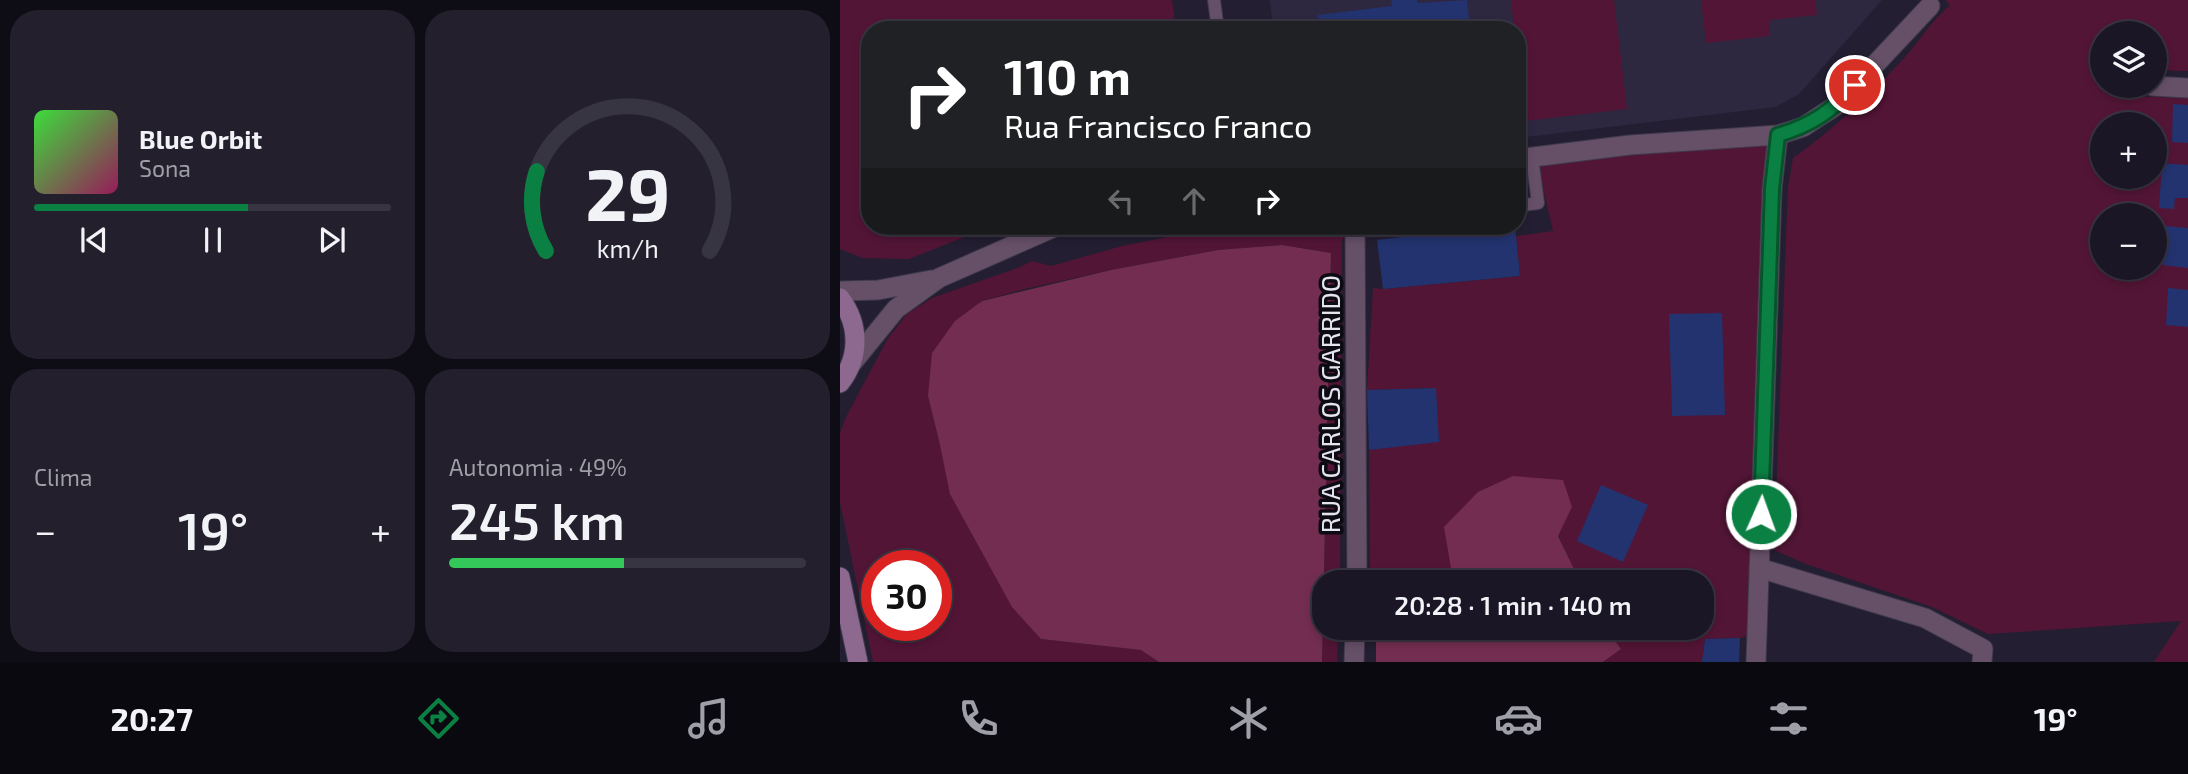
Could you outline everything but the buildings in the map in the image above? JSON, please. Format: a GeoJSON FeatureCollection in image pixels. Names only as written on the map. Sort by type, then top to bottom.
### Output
{"type":"FeatureCollection","features":[{"type":"Feature","properties":{"kind":"main road"},"geometry":{"type":"LineString","coordinates":[[840,298],[853,324],[855,337],[852,363],[840,383]]}},
{"type":"Feature","properties":{"kind":"main road"},"geometry":{"type":"LineString","coordinates":[[840,577],[858,662]]}},
{"type":"Feature","properties":{"kind":"street"},"geometry":{"type":"LineString","coordinates":[[1526,158],[1630,145],[1778,135],[1803,127],[1837,105],[1930,6]]}},
{"type":"Feature","properties":{"kind":"street"},"geometry":{"type":"LineString","coordinates":[[2167,87],[2188,88]]}},
{"type":"Feature","properties":{"kind":"street"},"geometry":{"type":"LineString","coordinates":[[1756,662],[1772,189],[1778,135]]}},
{"type":"Feature","properties":{"kind":"street"},"geometry":{"type":"LineString","coordinates":[[852,363],[896,309],[939,278],[1037,235]]}},
{"type":"Feature","properties":{"kind":"street","name":"RUA CARLOS GARRIDO"},"geometry":{"type":"LineString","coordinates":[[1355,235],[1357,570]]}},
{"type":"Feature","properties":{"kind":"street"},"geometry":{"type":"LineString","coordinates":[[840,291],[878,290],[939,278]]}},
{"type":"Feature","properties":{"kind":"street"},"geometry":{"type":"LineString","coordinates":[[1759,568],[1925,618],[1983,649],[1982,662]]}},
{"type":"Feature","properties":{"kind":"street"},"geometry":{"type":"LineString","coordinates":[[1354,662],[1355,640]]}},
{"type":"Feature","properties":{"kind":"lane"},"geometry":{"type":"LineString","coordinates":[[1214,0],[1217,21]]}},
{"type":"Feature","properties":{"kind":"lane"},"geometry":{"type":"LineString","coordinates":[[1526,161],[1538,203],[1526,205]]}},
{"type":"Feature","properties":{"kind":"shaded area"},"geometry":{"type":"Polygon","coordinates":[[[840,0],[1172,0],[1175,21],[861,21],[861,235],[969,235],[909,259],[862,258],[840,249],[840,0]]]}},
{"type":"Feature","properties":{"kind":"shaded area"},"geometry":{"type":"Polygon","coordinates":[[[1270,0],[1882,0],[1799,94],[1776,107],[1526,137],[1526,21],[1272,21],[1270,0]]]}},
{"type":"Feature","properties":{"kind":"shaded area"},"geometry":{"type":"Polygon","coordinates":[[[1511,0],[1614,0],[1627,109],[1526,121],[1526,21],[1513,21],[1511,0]]]}},
{"type":"Feature","properties":{"kind":"shaded area"},"geometry":{"type":"Polygon","coordinates":[[[1701,0],[1815,0],[1817,15],[1769,20],[1770,36],[1706,43],[1701,0]]]}},
{"type":"Feature","properties":{"kind":"shaded area"},"geometry":{"type":"Polygon","coordinates":[[[1945,0],[2188,0],[2188,71],[2167,70],[2167,21],[2090,21],[2090,98],[2188,98],[2188,662],[2154,662],[2181,621],[1988,634],[1932,607],[1806,564],[1774,550],[1788,187],[1793,158],[1864,99],[1903,59],[1950,5],[1945,0]]]}},
{"type":"Feature","properties":{"kind":"shaded area"},"geometry":{"type":"Polygon","coordinates":[[[1778,135],[1757,634],[1740,638],[1714,639],[1714,570],[1575,570],[1558,535],[1572,507],[1460,570],[1370,570],[1369,450],[1439,441],[1435,388],[1367,390],[1373,288],[1520,276],[1516,236],[1553,231],[1543,188],[1532,157],[1778,135]]]}},
{"type":"Feature","properties":{"kind":"shaded area"},"geometry":{"type":"Polygon","coordinates":[[[1179,235],[1344,235],[1340,570],[1324,570],[1331,253],[1282,245],[1218,250],[1111,270],[981,301],[928,396],[940,445],[1041,639],[1141,650],[1159,662],[873,662],[869,641],[952,641],[952,550],[861,550],[861,604],[840,502],[840,433],[846,417],[888,338],[907,314],[932,298],[1032,261],[1051,266],[1122,246],[1179,235]]]}},
{"type":"Feature","properties":{"kind":"shaded area"},"geometry":{"type":"Polygon","coordinates":[[[1282,245],[1331,253],[1324,570],[1312,570],[1312,640],[1322,640],[1322,662],[1159,662],[1141,650],[1041,639],[1012,607],[950,494],[928,396],[932,353],[955,321],[982,301],[1111,270],[1218,250],[1282,245]]]}},
{"type":"Feature","properties":{"kind":"shaded area"},"geometry":{"type":"Polygon","coordinates":[[[1513,476],[1563,480],[1572,507],[1558,536],[1575,570],[1451,570],[1444,527],[1478,492],[1513,476]]]}},
{"type":"Feature","properties":{"kind":"shaded area"},"geometry":{"type":"Polygon","coordinates":[[[1322,640],[1338,640],[1337,662],[1322,662],[1322,640]]]}},
{"type":"Feature","properties":{"kind":"shaded area"},"geometry":{"type":"Polygon","coordinates":[[[1376,640],[1615,640],[1621,649],[1603,662],[1376,662],[1376,640]]]}},
{"type":"Feature","properties":{"kind":"shaded area"},"geometry":{"type":"Polygon","coordinates":[[[1615,640],[1705,640],[1702,662],[1603,662],[1621,649],[1615,640]]]}},
{"type":"Feature","properties":{"kind":"route"},"geometry":{"type":"LineString","coordinates":[[1761,514],[1772,189],[1778,135],[1803,127],[1837,105],[1855,85]]}}]}
